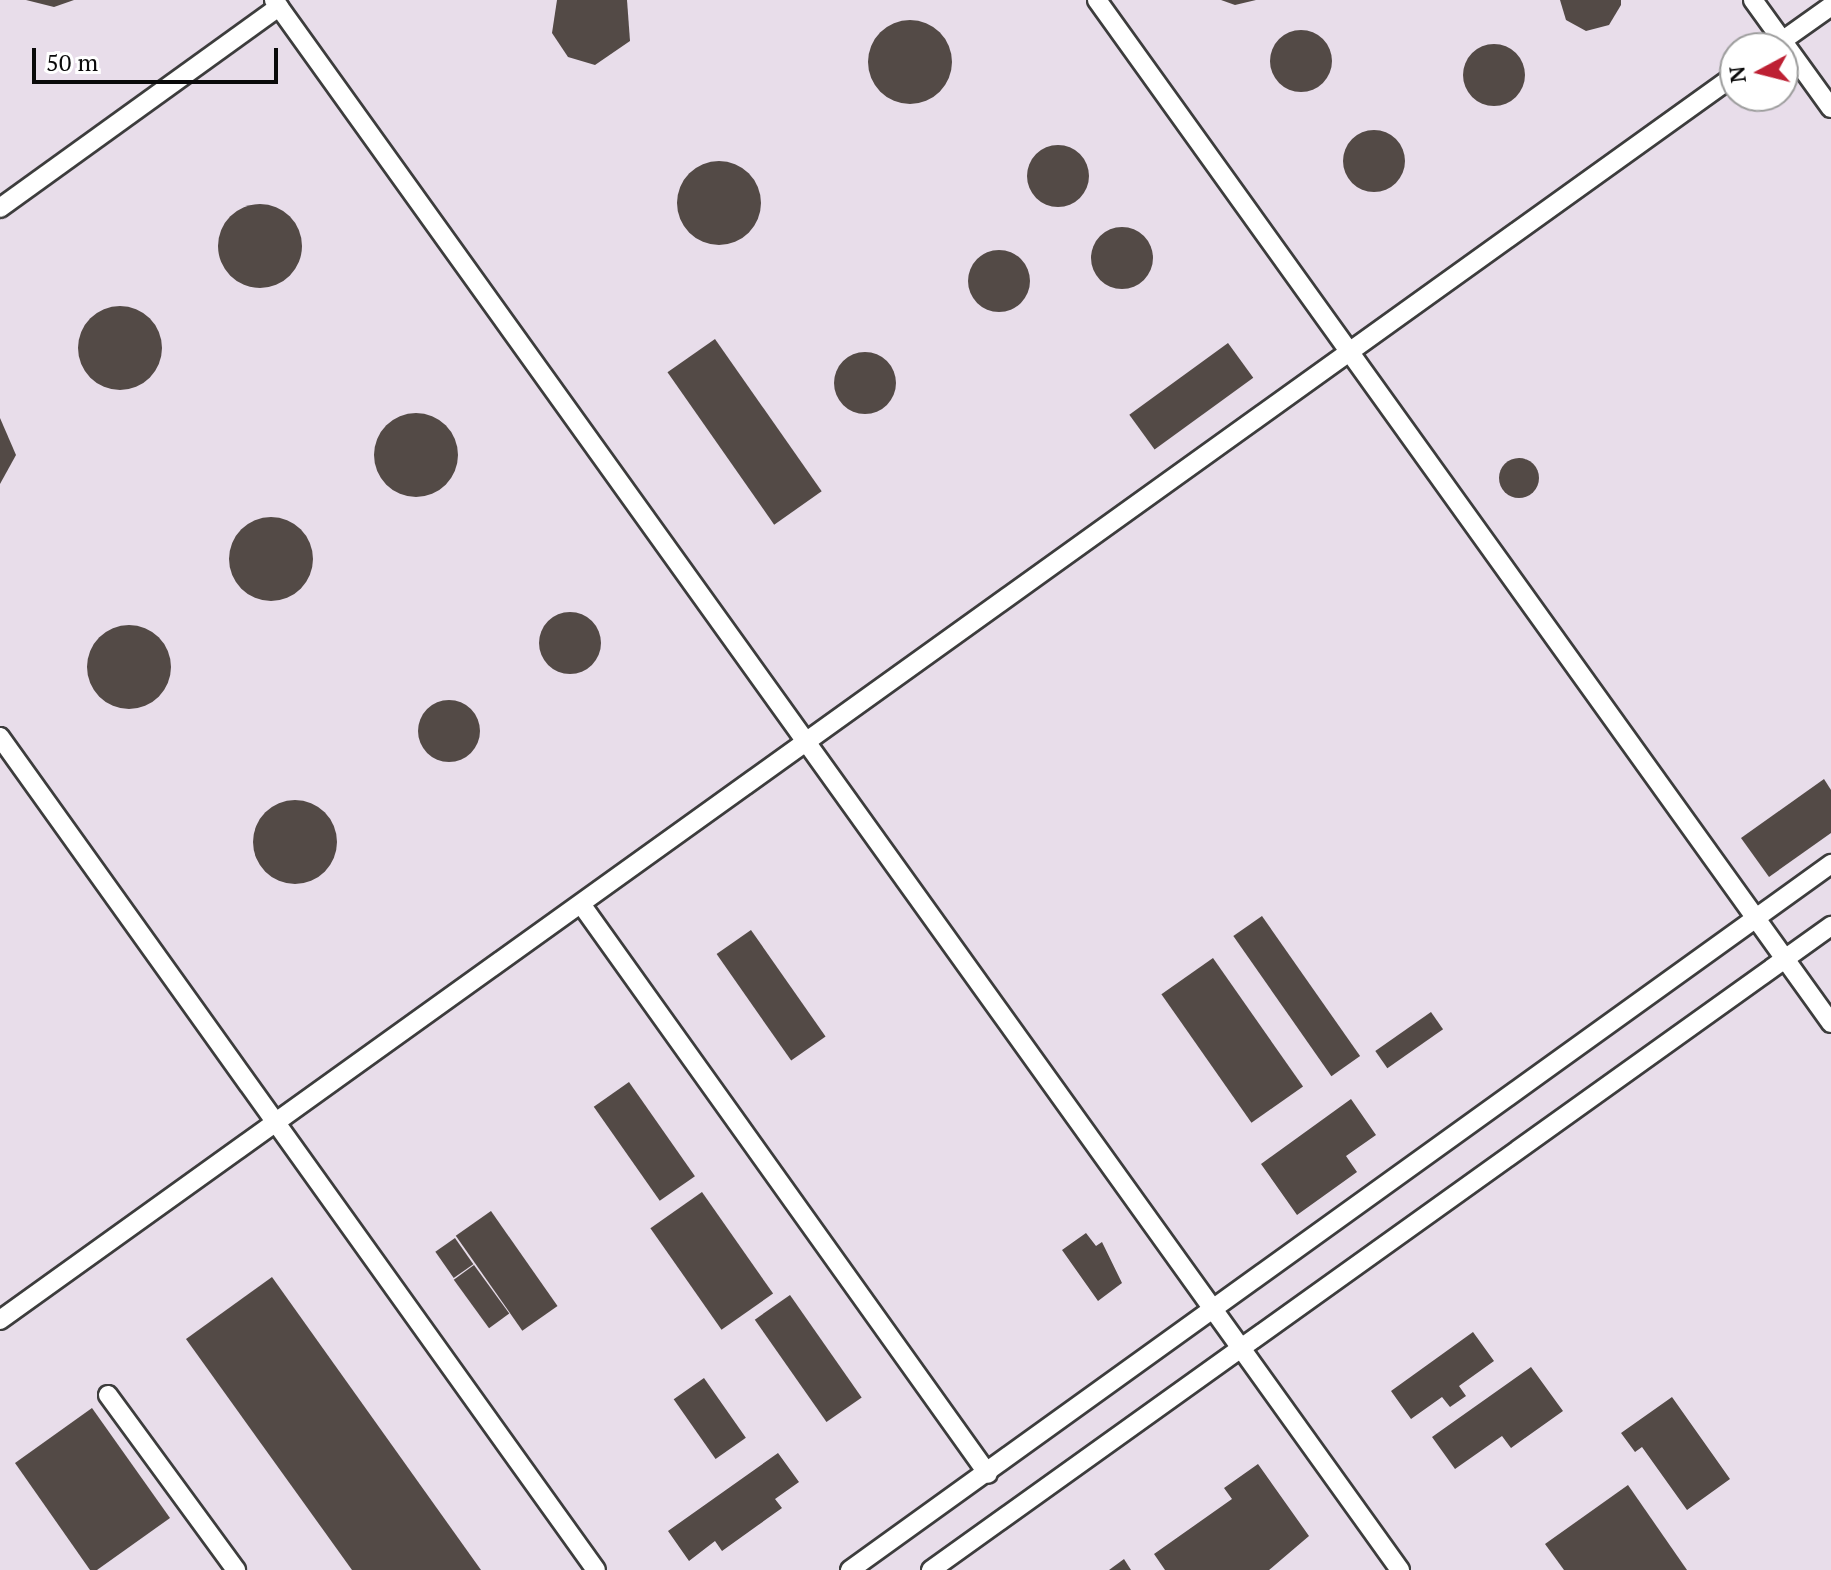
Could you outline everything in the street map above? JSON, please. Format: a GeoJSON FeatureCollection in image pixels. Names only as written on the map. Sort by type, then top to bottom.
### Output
{"type":"FeatureCollection","features":[{"type":"Feature","properties":{"kind":"lane"},"geometry":{"type":"LineString","coordinates":[[1097,0],[1831,1023]]}},
{"type":"Feature","properties":{"kind":"lane"},"geometry":{"type":"LineString","coordinates":[[1753,0],[1770,32]]}},
{"type":"Feature","properties":{"kind":"lane"},"geometry":{"type":"LineString","coordinates":[[0,208],[277,4],[1400,1570]]}},
{"type":"Feature","properties":{"kind":"lane"},"geometry":{"type":"LineString","coordinates":[[1794,32],[1831,6]]}},
{"type":"Feature","properties":{"kind":"lane"},"geometry":{"type":"LineString","coordinates":[[1799,70],[1831,108]]}},
{"type":"Feature","properties":{"kind":"lane"},"geometry":{"type":"LineString","coordinates":[[0,1320],[1719,87]]}},
{"type":"Feature","properties":{"kind":"lane"},"geometry":{"type":"LineString","coordinates":[[0,737],[596,1570]]}},
{"type":"Feature","properties":{"kind":"lane"},"geometry":{"type":"LineString","coordinates":[[850,1570],[988,1474],[1212,1308],[1831,864]]}},
{"type":"Feature","properties":{"kind":"lane"},"geometry":{"type":"LineString","coordinates":[[581,904],[988,1474]]}},
{"type":"Feature","properties":{"kind":"lane"},"geometry":{"type":"LineString","coordinates":[[931,1570],[1831,926]]}},
{"type":"Feature","properties":{"kind":"lane"},"geometry":{"type":"LineString","coordinates":[[108,1395],[236,1570]]}},
{"type":"Feature","properties":{"kind":"shaded area"},"geometry":{"type":"Polygon","coordinates":[[[0,0],[1831,0],[1831,1570],[0,1570],[0,0]]]}},
{"type":"Feature","properties":{"kind":"building"},"geometry":{"type":"Polygon","coordinates":[[[26,0],[74,0],[54,7],[26,0]]]}},
{"type":"Feature","properties":{"kind":"building"},"geometry":{"type":"Polygon","coordinates":[[[557,0],[627,0],[630,41],[595,65],[568,57],[552,33],[557,0]]]}},
{"type":"Feature","properties":{"kind":"building"},"geometry":{"type":"Polygon","coordinates":[[[1221,0],[1256,0],[1235,5],[1221,0]]]}},
{"type":"Feature","properties":{"kind":"building"},"geometry":{"type":"Polygon","coordinates":[[[1560,0],[1621,0],[1621,5],[1609,25],[1586,31],[1566,20],[1560,0]]]}},
{"type":"Feature","properties":{"kind":"building"},"geometry":{"type":"Polygon","coordinates":[[[910,20],[926,23],[940,32],[949,46],[952,62],[949,78],[940,92],[926,101],[910,104],[894,101],[880,92],[871,78],[868,62],[871,46],[880,32],[894,23],[910,20]]]}},
{"type":"Feature","properties":{"kind":"building"},"geometry":{"type":"Polygon","coordinates":[[[1301,30],[1323,39],[1332,61],[1323,83],[1301,92],[1279,83],[1270,61],[1279,39],[1301,30]]]}},
{"type":"Feature","properties":{"kind":"building"},"geometry":{"type":"Polygon","coordinates":[[[1494,44],[1516,53],[1525,75],[1516,97],[1494,106],[1472,97],[1463,75],[1472,53],[1494,44]]]}},
{"type":"Feature","properties":{"kind":"building"},"geometry":{"type":"Polygon","coordinates":[[[1374,130],[1396,139],[1405,161],[1396,183],[1374,192],[1352,183],[1343,161],[1352,139],[1374,130]]]}},
{"type":"Feature","properties":{"kind":"building"},"geometry":{"type":"Polygon","coordinates":[[[1058,145],[1080,154],[1089,176],[1080,198],[1058,207],[1036,198],[1027,176],[1036,154],[1058,145]]]}},
{"type":"Feature","properties":{"kind":"building"},"geometry":{"type":"Polygon","coordinates":[[[719,161],[742,168],[754,180],[761,203],[754,226],[742,238],[719,245],[696,238],[684,226],[677,203],[684,180],[696,168],[719,161]]]}},
{"type":"Feature","properties":{"kind":"building"},"geometry":{"type":"Polygon","coordinates":[[[260,204],[283,211],[295,223],[302,246],[295,269],[283,281],[260,288],[237,281],[225,269],[218,246],[225,223],[237,211],[260,204]]]}},
{"type":"Feature","properties":{"kind":"building"},"geometry":{"type":"Polygon","coordinates":[[[1122,227],[1144,236],[1153,258],[1144,280],[1122,289],[1100,280],[1091,258],[1100,236],[1122,227]]]}},
{"type":"Feature","properties":{"kind":"building"},"geometry":{"type":"Polygon","coordinates":[[[999,250],[1021,259],[1030,281],[1021,303],[999,312],[977,303],[968,281],[977,259],[999,250]]]}},
{"type":"Feature","properties":{"kind":"building"},"geometry":{"type":"Polygon","coordinates":[[[120,306],[143,313],[155,325],[162,348],[155,371],[143,383],[120,390],[97,383],[85,371],[78,348],[85,325],[97,313],[120,306]]]}},
{"type":"Feature","properties":{"kind":"building"},"geometry":{"type":"Polygon","coordinates":[[[715,339],[822,491],[774,525],[667,372],[715,339]]]}},
{"type":"Feature","properties":{"kind":"building"},"geometry":{"type":"Polygon","coordinates":[[[1228,343],[1253,378],[1155,449],[1129,415],[1228,343]]]}},
{"type":"Feature","properties":{"kind":"building"},"geometry":{"type":"Polygon","coordinates":[[[865,352],[887,361],[896,383],[887,405],[865,414],[843,405],[834,383],[843,361],[865,352]]]}},
{"type":"Feature","properties":{"kind":"building"},"geometry":{"type":"Polygon","coordinates":[[[416,413],[439,420],[451,432],[458,455],[451,478],[439,490],[416,497],[393,490],[381,478],[374,455],[381,432],[393,420],[416,413]]]}},
{"type":"Feature","properties":{"kind":"building"},"geometry":{"type":"Polygon","coordinates":[[[0,418],[16,455],[0,484],[0,418]]]}},
{"type":"Feature","properties":{"kind":"building"},"geometry":{"type":"Polygon","coordinates":[[[1519,458],[1533,464],[1539,478],[1533,492],[1519,498],[1505,492],[1499,478],[1505,464],[1519,458]]]}},
{"type":"Feature","properties":{"kind":"building"},"geometry":{"type":"Polygon","coordinates":[[[271,517],[294,524],[306,536],[313,559],[306,582],[294,594],[271,601],[248,594],[236,582],[229,559],[236,536],[248,524],[271,517]]]}},
{"type":"Feature","properties":{"kind":"building"},"geometry":{"type":"Polygon","coordinates":[[[570,612],[592,621],[601,643],[592,665],[570,674],[548,665],[539,643],[548,621],[570,612]]]}},
{"type":"Feature","properties":{"kind":"building"},"geometry":{"type":"Polygon","coordinates":[[[129,625],[152,632],[164,644],[171,667],[164,690],[152,702],[129,709],[106,702],[94,690],[87,667],[94,644],[106,632],[129,625]]]}},
{"type":"Feature","properties":{"kind":"building"},"geometry":{"type":"Polygon","coordinates":[[[449,700],[471,709],[480,731],[471,753],[449,762],[427,753],[418,731],[427,709],[449,700]]]}},
{"type":"Feature","properties":{"kind":"building"},"geometry":{"type":"Polygon","coordinates":[[[1824,779],[1831,790],[1831,833],[1769,877],[1741,838],[1824,779]]]}},
{"type":"Feature","properties":{"kind":"building"},"geometry":{"type":"Polygon","coordinates":[[[295,800],[311,803],[325,812],[334,826],[337,842],[334,858],[325,872],[311,881],[295,884],[279,881],[265,872],[256,858],[253,842],[256,826],[265,812],[279,803],[295,800]]]}},
{"type":"Feature","properties":{"kind":"building"},"geometry":{"type":"Polygon","coordinates":[[[1262,916],[1360,1056],[1331,1076],[1233,936],[1262,916]]]}},
{"type":"Feature","properties":{"kind":"building"},"geometry":{"type":"Polygon","coordinates":[[[751,930],[826,1036],[791,1061],[717,954],[751,930]]]}},
{"type":"Feature","properties":{"kind":"building"},"geometry":{"type":"Polygon","coordinates":[[[1213,958],[1303,1087],[1251,1123],[1161,994],[1213,958]]]}},
{"type":"Feature","properties":{"kind":"building"},"geometry":{"type":"Polygon","coordinates":[[[1431,1012],[1443,1029],[1387,1068],[1375,1051],[1431,1012]]]}},
{"type":"Feature","properties":{"kind":"building"},"geometry":{"type":"Polygon","coordinates":[[[629,1082],[695,1176],[660,1201],[594,1107],[629,1082]]]}},
{"type":"Feature","properties":{"kind":"building"},"geometry":{"type":"Polygon","coordinates":[[[1351,1099],[1376,1135],[1346,1156],[1357,1172],[1297,1215],[1261,1164],[1351,1099]]]}},
{"type":"Feature","properties":{"kind":"building"},"geometry":{"type":"Polygon","coordinates":[[[702,1192],[773,1294],[722,1330],[650,1228],[702,1192]]]}},
{"type":"Feature","properties":{"kind":"building"},"geometry":{"type":"Polygon","coordinates":[[[491,1211],[558,1306],[522,1331],[456,1236],[491,1211]]]}},
{"type":"Feature","properties":{"kind":"building"},"geometry":{"type":"Polygon","coordinates":[[[1086,1233],[1096,1246],[1102,1242],[1122,1283],[1098,1301],[1062,1250],[1086,1233]]]}},
{"type":"Feature","properties":{"kind":"building"},"geometry":{"type":"Polygon","coordinates":[[[455,1238],[473,1264],[454,1278],[435,1252],[455,1238]]]}},
{"type":"Feature","properties":{"kind":"building"},"geometry":{"type":"Polygon","coordinates":[[[474,1265],[509,1314],[489,1328],[454,1280],[474,1265]]]}},
{"type":"Feature","properties":{"kind":"building"},"geometry":{"type":"Polygon","coordinates":[[[272,1277],[481,1570],[352,1570],[186,1339],[272,1277]]]}},
{"type":"Feature","properties":{"kind":"building"},"geometry":{"type":"Polygon","coordinates":[[[790,1295],[862,1397],[826,1422],[755,1320],[790,1295]]]}},
{"type":"Feature","properties":{"kind":"building"},"geometry":{"type":"Polygon","coordinates":[[[1473,1332],[1494,1361],[1459,1386],[1466,1396],[1450,1407],[1442,1397],[1411,1419],[1391,1391],[1473,1332]]]}},
{"type":"Feature","properties":{"kind":"building"},"geometry":{"type":"Polygon","coordinates":[[[1531,1367],[1563,1411],[1511,1448],[1502,1436],[1455,1469],[1432,1437],[1531,1367]]]}},
{"type":"Feature","properties":{"kind":"building"},"geometry":{"type":"Polygon","coordinates":[[[704,1378],[746,1438],[716,1459],[674,1399],[704,1378]]]}},
{"type":"Feature","properties":{"kind":"building"},"geometry":{"type":"Polygon","coordinates":[[[1672,1397],[1730,1479],[1687,1510],[1642,1447],[1635,1452],[1621,1433],[1672,1397]]]}},
{"type":"Feature","properties":{"kind":"building"},"geometry":{"type":"Polygon","coordinates":[[[92,1408],[170,1518],[97,1570],[90,1570],[15,1463],[92,1408]]]}},
{"type":"Feature","properties":{"kind":"building"},"geometry":{"type":"Polygon","coordinates":[[[778,1453],[799,1482],[775,1499],[782,1508],[722,1551],[715,1541],[689,1561],[668,1531],[778,1453]]]}},
{"type":"Feature","properties":{"kind":"building"},"geometry":{"type":"Polygon","coordinates":[[[1258,1464],[1309,1536],[1269,1570],[1165,1570],[1154,1554],[1232,1499],[1224,1488],[1258,1464]]]}},
{"type":"Feature","properties":{"kind":"building"},"geometry":{"type":"Polygon","coordinates":[[[1628,1485],[1687,1570],[1564,1570],[1545,1544],[1628,1485]]]}},
{"type":"Feature","properties":{"kind":"building"},"geometry":{"type":"Polygon","coordinates":[[[1124,1559],[1131,1570],[1109,1570],[1124,1559]]]}}]}
